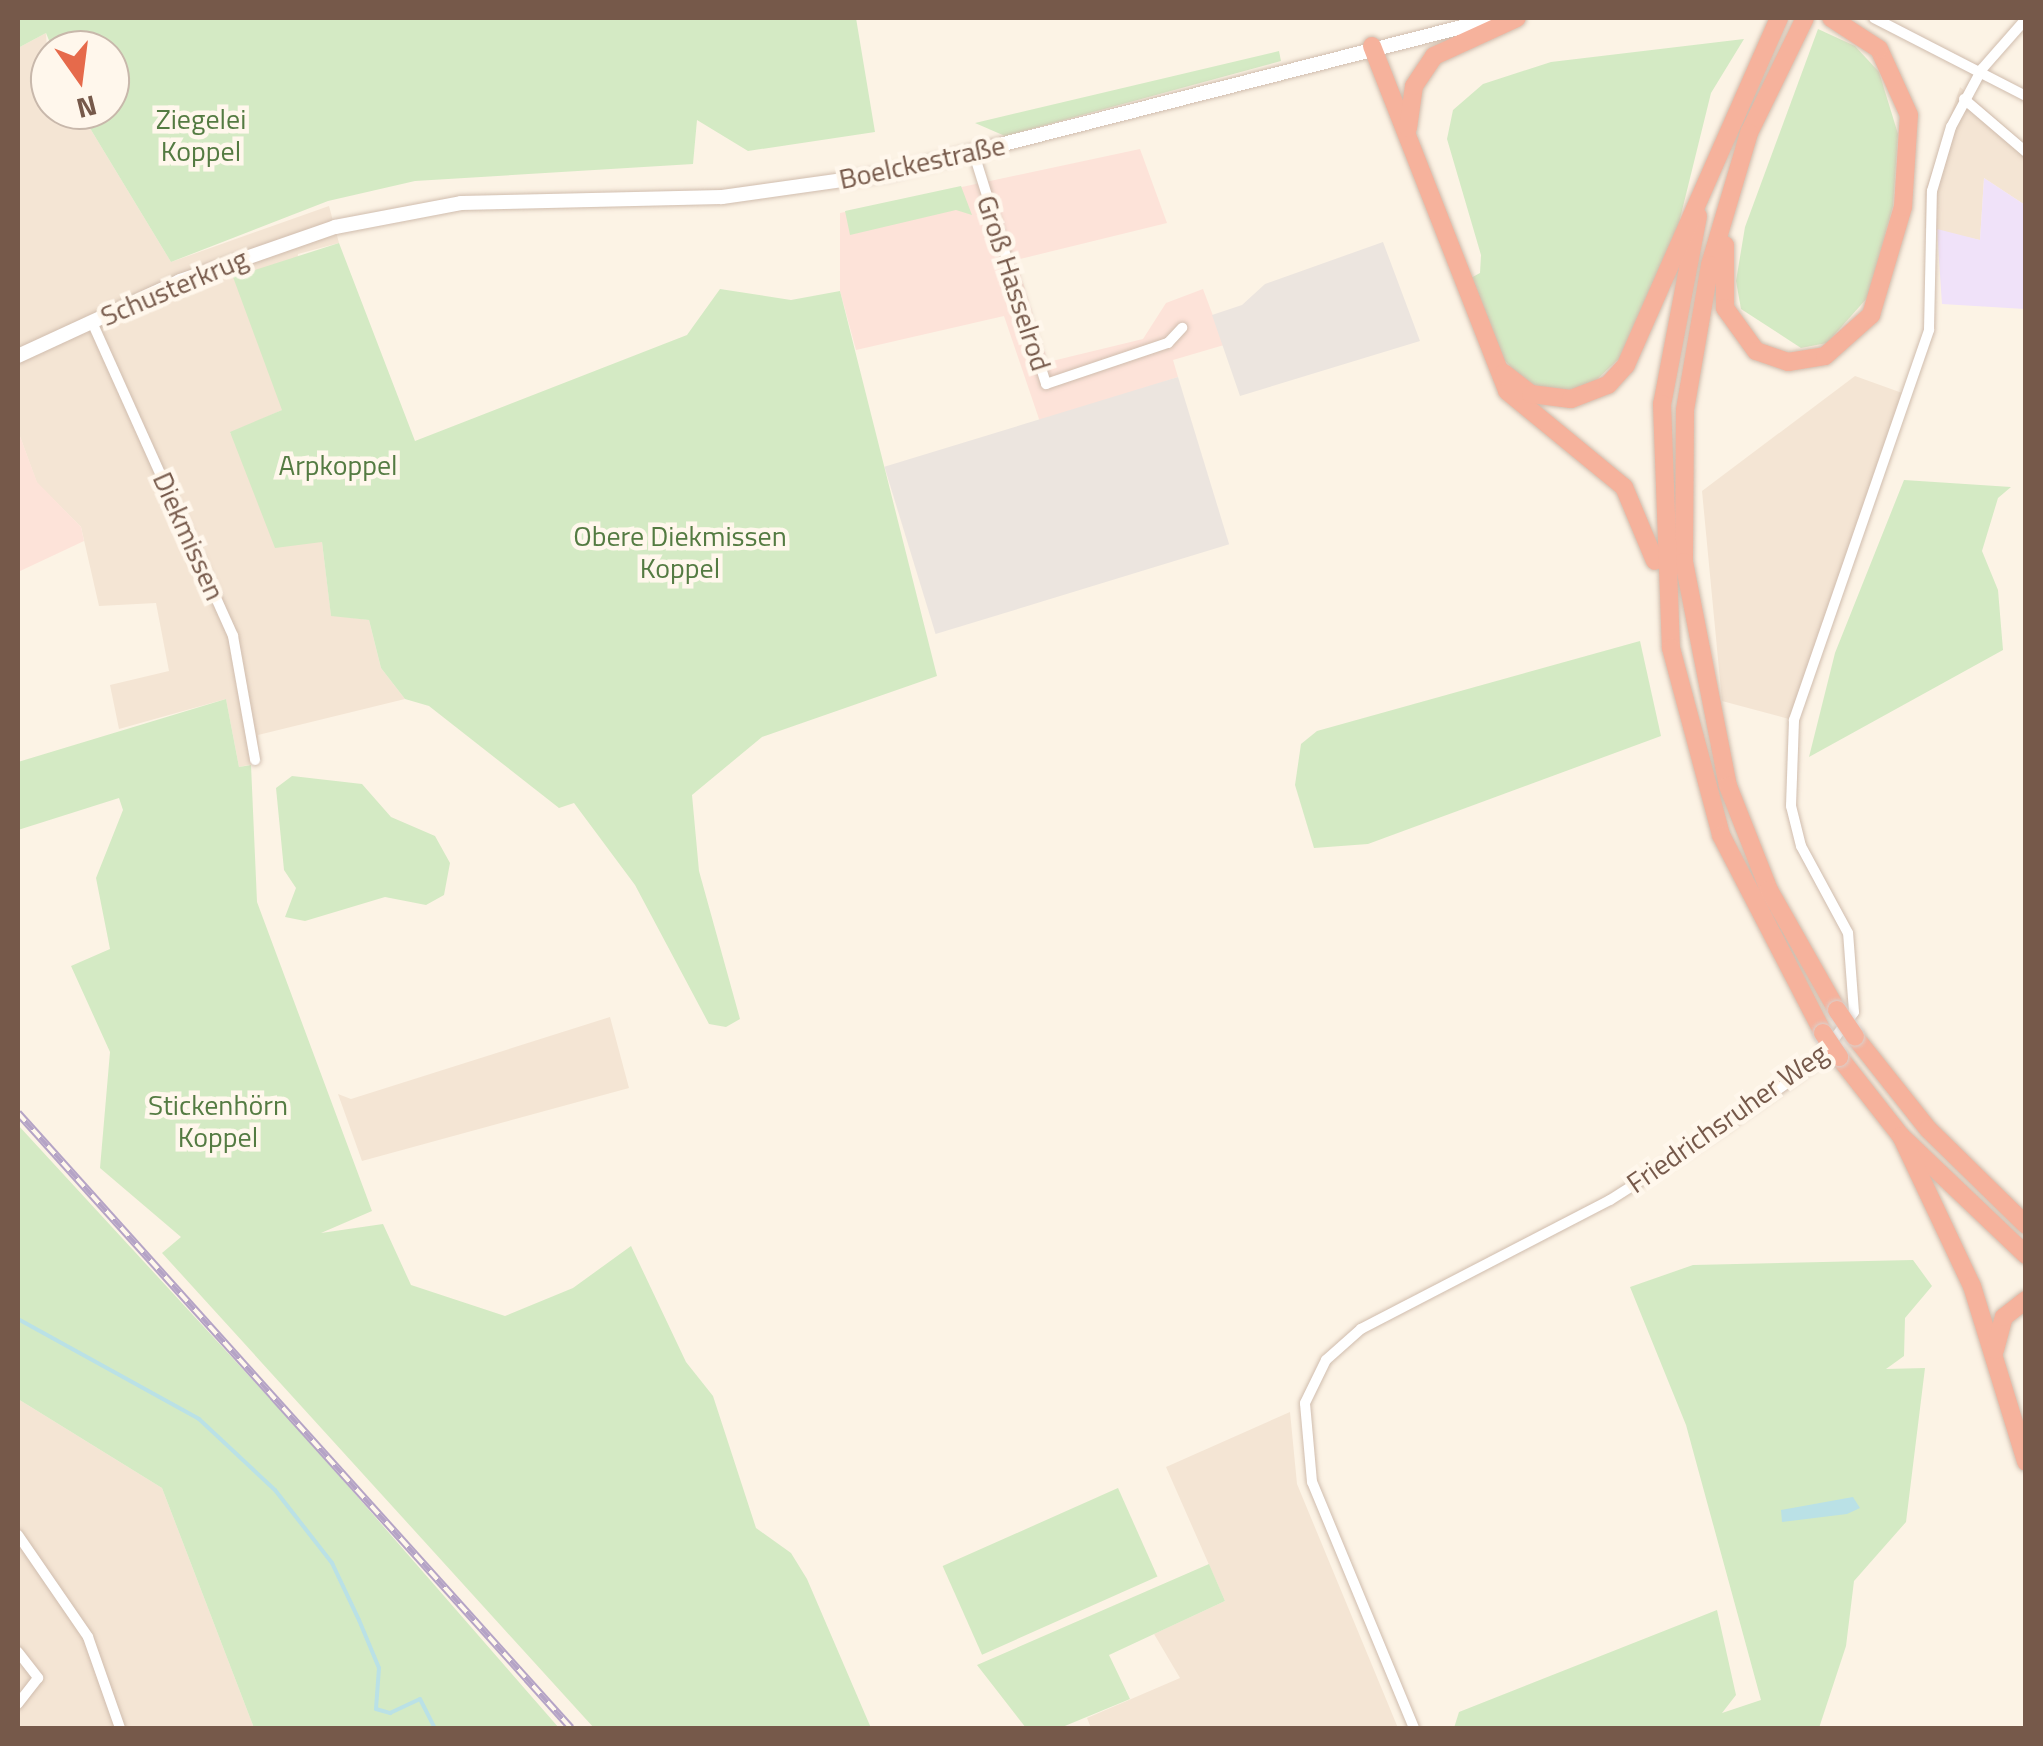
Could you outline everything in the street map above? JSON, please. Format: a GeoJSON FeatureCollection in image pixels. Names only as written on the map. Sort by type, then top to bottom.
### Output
{"type":"FeatureCollection","features":[{"type":"Feature","properties":{"kind":"highway"},"geometry":{"type":"LineString","coordinates":[[1407,134],[1414,86],[1434,56],[1517,18]]}},
{"type":"Feature","properties":{"kind":"highway"},"geometry":{"type":"LineString","coordinates":[[1805,18],[1749,133],[1726,214],[1684,410],[1690,622],[1742,825],[1838,1010],[1928,1130],[2026,1225]]}},
{"type":"Feature","properties":{"kind":"highway"},"geometry":{"type":"LineString","coordinates":[[1726,214],[1721,288],[1744,342],[1805,362],[1862,329],[1896,242],[1909,115],[1880,50],[1831,18]]}},
{"type":"Feature","properties":{"kind":"highway"},"geometry":{"type":"LineString","coordinates":[[1487,354],[1546,398],[1608,384],[1644,335],[1698,216],[1776,24]]}},
{"type":"Feature","properties":{"kind":"highway"},"geometry":{"type":"LineString","coordinates":[[1372,46],[1487,354],[1516,402],[1634,499],[1664,588]]}},
{"type":"Feature","properties":{"kind":"highway"},"geometry":{"type":"LineString","coordinates":[[1698,216],[1662,404],[1664,588],[1687,729],[1721,835],[1823,1034],[1901,1136],[2026,1255]]}},
{"type":"Feature","properties":{"kind":"highway"},"geometry":{"type":"LineString","coordinates":[[1901,1136],[1995,1350],[2026,1462]]}},
{"type":"Feature","properties":{"kind":"highway"},"geometry":{"type":"LineString","coordinates":[[1995,1350],[2004,1317],[2026,1300]]}},
{"type":"Feature","properties":{"kind":"street","name":"Boelckestraße"},"geometry":{"type":"LineString","coordinates":[[335,227],[461,203],[722,197],[974,154],[1372,46],[1497,18]]}},
{"type":"Feature","properties":{"kind":"street"},"geometry":{"type":"LineString","coordinates":[[1874,18],[1982,69],[2026,96]]}},
{"type":"Feature","properties":{"kind":"street","name":"Friedrichsruher Weg"},"geometry":{"type":"LineString","coordinates":[[1414,1728],[1312,1482],[1305,1403],[1326,1360],[1361,1330],[1610,1200],[1710,1136],[1816,1062],[1854,1012],[1848,933],[1801,846],[1791,806],[1794,720],[1929,330],[1932,192],[1964,99],[1982,69],[2026,19]]}},
{"type":"Feature","properties":{"kind":"street"},"geometry":{"type":"LineString","coordinates":[[1964,99],[2026,152]]}},
{"type":"Feature","properties":{"kind":"street","name":"Groß Hasselrod"},"geometry":{"type":"LineString","coordinates":[[974,154],[1046,384],[1168,343],[1182,328]]}},
{"type":"Feature","properties":{"kind":"street","name":"Schusterkrug"},"geometry":{"type":"LineString","coordinates":[[18,356],[92,322],[335,227]]}},
{"type":"Feature","properties":{"kind":"street","name":"Diekmissen"},"geometry":{"type":"LineString","coordinates":[[92,322],[233,636],[255,760]]}},
{"type":"Feature","properties":{"kind":"street"},"geometry":{"type":"LineString","coordinates":[[18,1535],[66,1595],[120,1728]]}},
{"type":"Feature","properties":{"kind":"street"},"geometry":{"type":"LineString","coordinates":[[18,1652],[38,1678],[18,1704]]}},
{"type":"Feature","properties":{"kind":"shaded area"},"geometry":{"type":"Polygon","coordinates":[[[30,42],[30,130],[91,130],[171,262],[329,206],[339,243],[298,254],[282,410],[230,433],[322,542],[331,615],[369,620],[381,668],[405,699],[258,735],[259,763],[239,767],[226,699],[119,729],[110,685],[169,671],[156,603],[99,606],[81,527],[37,483],[18,431],[18,48],[30,42]]]}},
{"type":"Feature","properties":{"kind":"shaded area"},"geometry":{"type":"Polygon","coordinates":[[[1960,87],[2025,144],[2025,205],[1984,178],[1980,240],[1925,228],[1925,191],[1960,87]]]}},
{"type":"Feature","properties":{"kind":"shaded area"},"geometry":{"type":"Polygon","coordinates":[[[1140,149],[1167,223],[1016,260],[1048,362],[1143,339],[1166,303],[1203,289],[1224,345],[1173,360],[1178,377],[1040,422],[1004,316],[856,350],[840,291],[840,213],[1140,149]]]}},
{"type":"Feature","properties":{"kind":"shaded area"},"geometry":{"type":"Polygon","coordinates":[[[1984,178],[2025,205],[2025,309],[1942,304],[1937,229],[1980,240],[1984,178]]]}},
{"type":"Feature","properties":{"kind":"shaded area"},"geometry":{"type":"Polygon","coordinates":[[[1383,242],[1420,341],[1240,396],[1212,315],[1242,305],[1265,284],[1383,242]]]}},
{"type":"Feature","properties":{"kind":"shaded area"},"geometry":{"type":"Polygon","coordinates":[[[1855,376],[1905,394],[1789,719],[1722,701],[1702,491],[1855,376]]]}},
{"type":"Feature","properties":{"kind":"shaded area"},"geometry":{"type":"Polygon","coordinates":[[[1178,377],[1229,544],[936,634],[884,467],[1178,377]]]}},
{"type":"Feature","properties":{"kind":"shaded area"},"geometry":{"type":"Polygon","coordinates":[[[18,431],[37,482],[81,527],[84,541],[18,572],[18,431]]]}},
{"type":"Feature","properties":{"kind":"shaded area"},"geometry":{"type":"Polygon","coordinates":[[[610,1017],[629,1088],[362,1161],[338,1094],[351,1099],[610,1017]]]}},
{"type":"Feature","properties":{"kind":"shaded area"},"geometry":{"type":"Polygon","coordinates":[[[18,1399],[162,1488],[254,1728],[18,1728],[18,1399]]]}},
{"type":"Feature","properties":{"kind":"shaded area"},"geometry":{"type":"Polygon","coordinates":[[[1290,1412],[1297,1484],[1398,1728],[1091,1728],[1087,1718],[1180,1678],[1154,1634],[1225,1601],[1166,1467],[1290,1412]]]}},
{"type":"Feature","properties":{"kind":"green space","name":"Ziegelei Koppel"},"geometry":{"type":"Polygon","coordinates":[[[18,18],[856,18],[875,132],[748,151],[697,120],[693,164],[415,181],[328,201],[171,262],[91,130],[130,130],[130,30],[30,30],[30,42],[18,48],[18,18]]]}},
{"type":"Feature","properties":{"kind":"green space"},"geometry":{"type":"Polygon","coordinates":[[[1818,29],[1855,46],[1879,72],[1898,134],[1893,206],[1868,297],[1827,343],[1801,348],[1741,309],[1736,281],[1745,227],[1818,29]]]}},
{"type":"Feature","properties":{"kind":"green space"},"geometry":{"type":"Polygon","coordinates":[[[1744,39],[1711,93],[1674,243],[1629,349],[1589,387],[1568,393],[1526,383],[1493,348],[1467,280],[1480,273],[1481,255],[1447,139],[1453,110],[1483,84],[1551,62],[1744,39]]]}},
{"type":"Feature","properties":{"kind":"green space"},"geometry":{"type":"Polygon","coordinates":[[[1279,51],[1281,61],[1005,136],[975,123],[1279,51]]]}},
{"type":"Feature","properties":{"kind":"green space"},"geometry":{"type":"Polygon","coordinates":[[[961,186],[972,215],[956,210],[850,235],[845,211],[961,186]]]}},
{"type":"Feature","properties":{"kind":"green space","name":"Obere Diekmissen Koppel"},"geometry":{"type":"Polygon","coordinates":[[[339,243],[415,441],[687,335],[720,289],[791,300],[840,291],[937,676],[762,737],[692,795],[699,871],[740,1019],[726,1027],[709,1024],[635,885],[574,803],[559,808],[429,706],[405,699],[381,668],[369,620],[331,616],[322,542],[275,548],[230,432],[282,410],[233,277],[339,243]]]}},
{"type":"Feature","properties":{"kind":"green space"},"geometry":{"type":"Polygon","coordinates":[[[1904,480],[2011,487],[1998,498],[1982,551],[1998,590],[2003,650],[1809,757],[1835,653],[1904,480]]]}},
{"type":"Feature","properties":{"kind":"green space"},"geometry":{"type":"Polygon","coordinates":[[[1640,641],[1661,736],[1368,844],[1314,848],[1295,785],[1301,744],[1317,731],[1640,641]]]}},
{"type":"Feature","properties":{"kind":"green space","name":"Stickenhörn Koppel"},"geometry":{"type":"Polygon","coordinates":[[[226,699],[239,767],[251,765],[257,902],[372,1211],[321,1233],[383,1224],[411,1285],[505,1316],[573,1288],[631,1246],[686,1362],[713,1396],[756,1528],[791,1553],[807,1579],[871,1728],[594,1728],[162,1253],[181,1237],[100,1168],[110,1052],[71,966],[110,949],[96,878],[123,810],[119,798],[18,830],[18,762],[226,699]]]}},
{"type":"Feature","properties":{"kind":"green space"},"geometry":{"type":"Polygon","coordinates":[[[292,776],[362,784],[391,817],[435,836],[450,863],[444,895],[426,905],[385,897],[305,921],[285,917],[296,888],[284,870],[276,788],[292,776]]]}},
{"type":"Feature","properties":{"kind":"green space"},"geometry":{"type":"Polygon","coordinates":[[[18,1125],[309,1441],[559,1728],[254,1728],[162,1488],[18,1399],[18,1125]]]}},
{"type":"Feature","properties":{"kind":"green space"},"geometry":{"type":"Polygon","coordinates":[[[1913,1260],[1932,1286],[1905,1318],[1904,1356],[1886,1369],[1925,1368],[1906,1522],[1854,1581],[1846,1646],[1819,1728],[1454,1728],[1459,1712],[1717,1610],[1736,1695],[1722,1713],[1761,1700],[1686,1425],[1630,1287],[1693,1265],[1913,1260]]]}},
{"type":"Feature","properties":{"kind":"green space"},"geometry":{"type":"Polygon","coordinates":[[[1118,1488],[1157,1577],[982,1655],[943,1566],[1118,1488]]]}},
{"type":"Feature","properties":{"kind":"green space"},"geometry":{"type":"Polygon","coordinates":[[[1209,1564],[1225,1601],[1109,1655],[1130,1699],[1060,1728],[1026,1728],[977,1665],[1209,1564]]]}},
{"type":"Feature","properties":{"kind":"water"},"geometry":{"type":"Polygon","coordinates":[[[1853,1497],[1860,1508],[1847,1514],[1782,1522],[1781,1510],[1853,1497]]]}},
{"type":"Feature","properties":{"kind":"waterway"},"geometry":{"type":"LineString","coordinates":[[18,1319],[199,1419],[275,1490],[332,1563],[359,1620],[379,1668],[376,1709],[390,1713],[420,1699],[435,1728]]}},
{"type":"Feature","properties":{"kind":"railway"},"geometry":{"type":"LineString","coordinates":[[18,1113],[571,1728]]}},
{"type":"Feature","properties":{"kind":"park label","name":"Arpkoppel"},"geometry":{"type":"Point","coordinates":[338,465]}}]}
